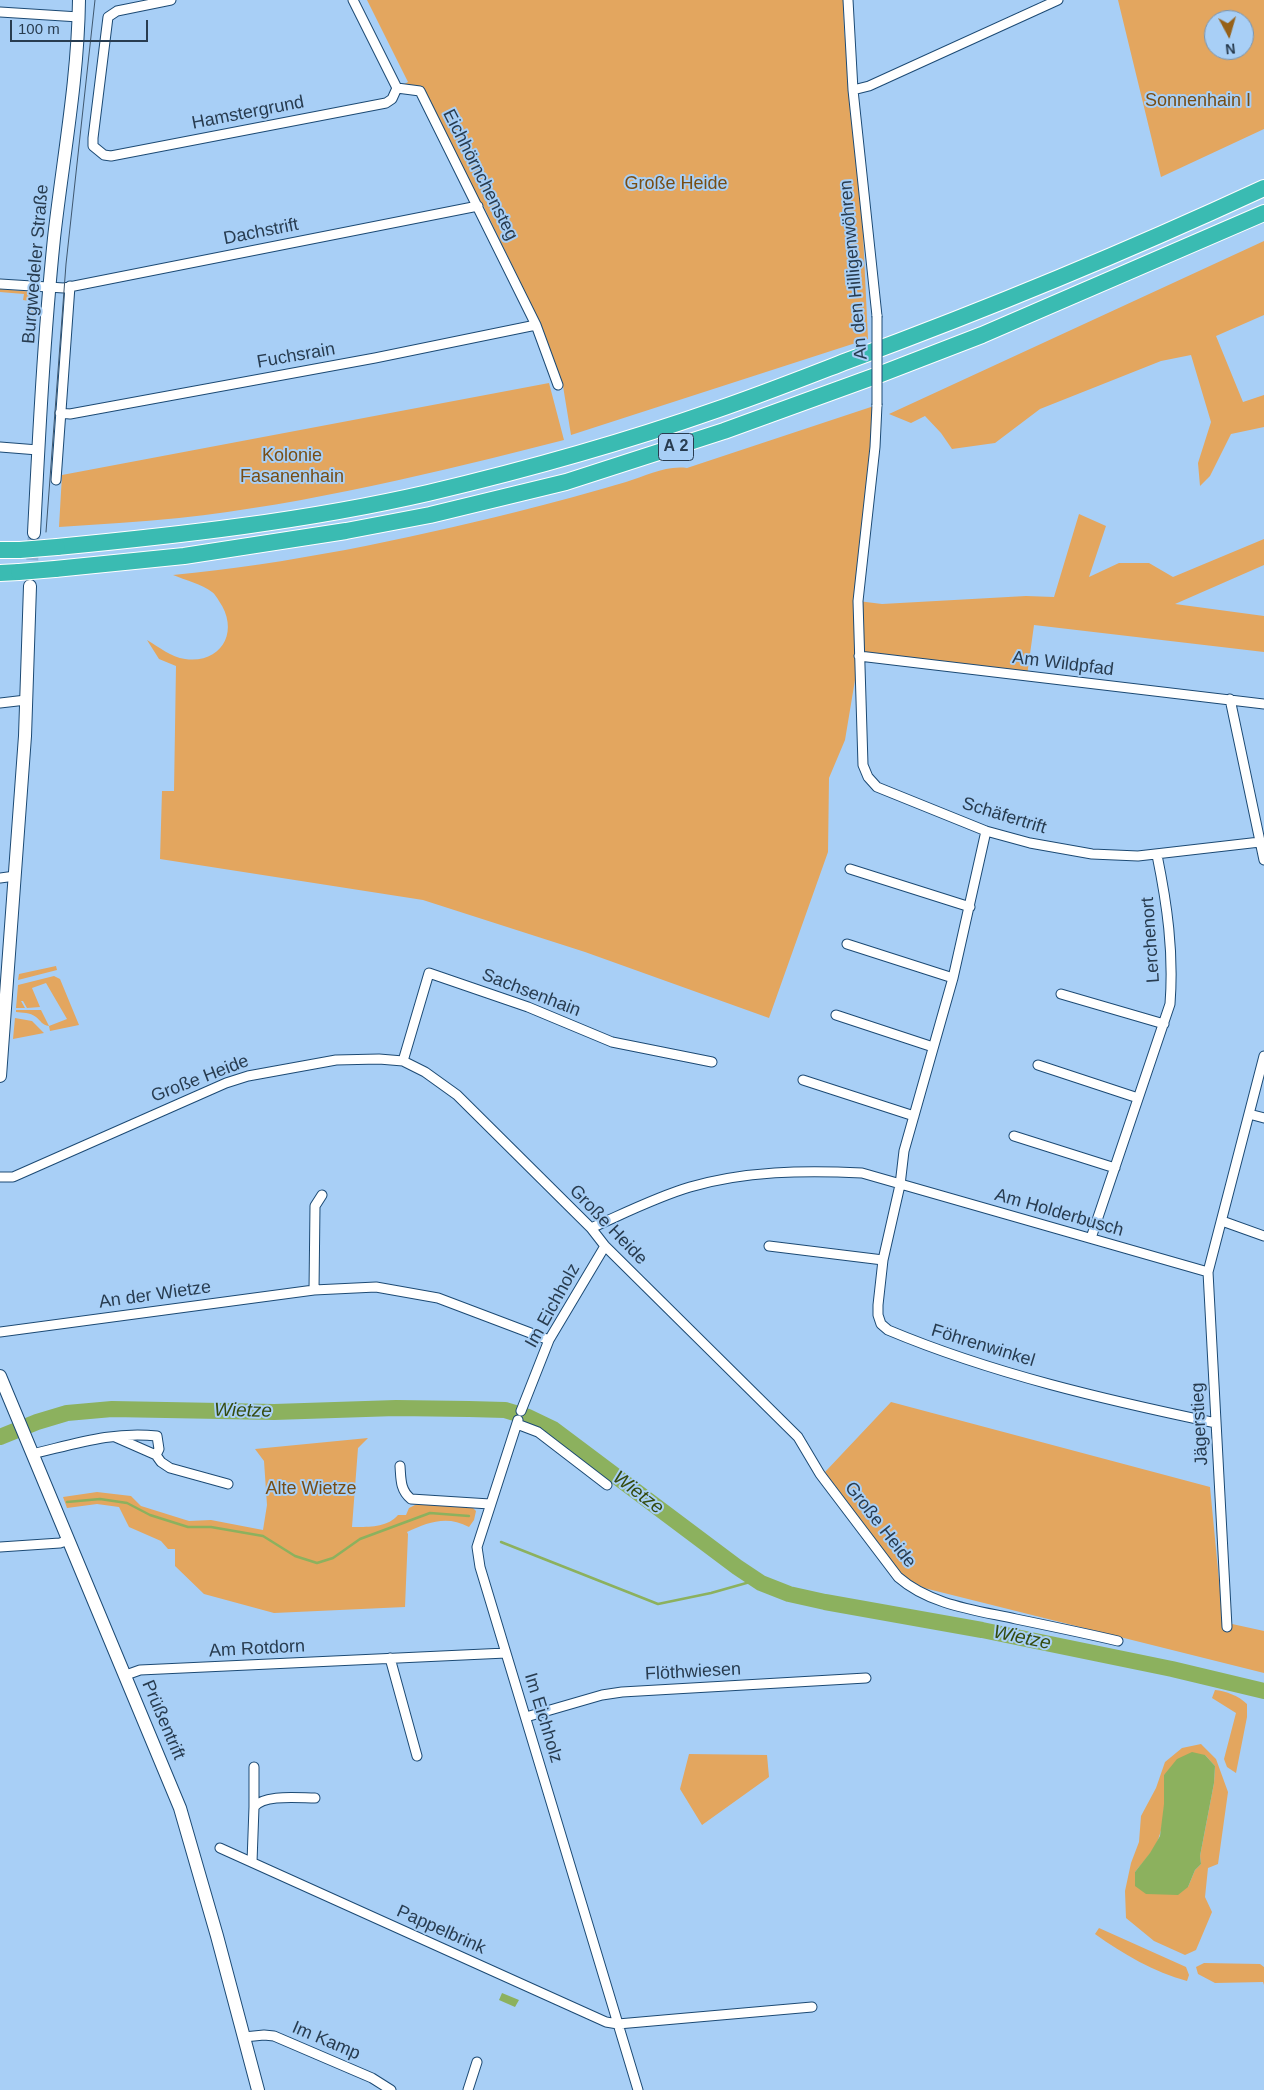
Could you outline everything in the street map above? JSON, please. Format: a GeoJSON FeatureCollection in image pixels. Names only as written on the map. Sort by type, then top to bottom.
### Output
{"type":"FeatureCollection","features":[{"type":"Feature","properties":{"kind":"highway","name":"A 2"},"geometry":{"type":"LineString","coordinates":[[0,550],[57,547],[182,535],[292,519],[427,493],[558,459],[718,410],[974,313],[1264,188]]}},
{"type":"Feature","properties":{"kind":"highway","name":"A 2"},"geometry":{"type":"LineString","coordinates":[[0,573],[184,556],[327,535],[430,514],[566,482],[724,431],[881,374],[982,335],[1264,213]]}},
{"type":"Feature","properties":{"kind":"main road","name":"Burgwedeler Straße"},"geometry":{"type":"LineString","coordinates":[[34,533],[49,287],[73,90],[79,0]]}},
{"type":"Feature","properties":{"kind":"main road"},"geometry":{"type":"LineString","coordinates":[[0,1076],[19,818],[30,586]]}},
{"type":"Feature","properties":{"kind":"main road","name":"Prüßentrift"},"geometry":{"type":"LineString","coordinates":[[0,1376],[180,1808],[215,1926],[258,2090]]}},
{"type":"Feature","properties":{"kind":"street","name":"Hamstergrund"},"geometry":{"type":"LineString","coordinates":[[171,0],[117,11],[108,17],[93,138],[93,146],[104,155],[110,156],[386,103],[392,100],[397,88]]}},
{"type":"Feature","properties":{"kind":"street"},"geometry":{"type":"LineString","coordinates":[[353,0],[397,88]]}},
{"type":"Feature","properties":{"kind":"street","name":"An den Hilligenwöhren"},"geometry":{"type":"LineString","coordinates":[[848,0],[853,90],[877,316],[875,447],[858,601],[859,656]]}},
{"type":"Feature","properties":{"kind":"street"},"geometry":{"type":"LineString","coordinates":[[853,90],[869,86],[1058,0]]}},
{"type":"Feature","properties":{"kind":"street"},"geometry":{"type":"LineString","coordinates":[[0,12],[79,18]]}},
{"type":"Feature","properties":{"kind":"street","name":"Eichhörnchensteg"},"geometry":{"type":"LineString","coordinates":[[397,88],[420,91],[536,325],[558,385]]}},
{"type":"Feature","properties":{"kind":"street","name":"Dachstrift"},"geometry":{"type":"LineString","coordinates":[[0,284],[49,287],[70,286],[478,206]]}},
{"type":"Feature","properties":{"kind":"street","name":"Burgwedeler Straße"},"geometry":{"type":"LineString","coordinates":[[56,480],[70,286]]}},
{"type":"Feature","properties":{"kind":"street","name":"Fuchsrain"},"geometry":{"type":"LineString","coordinates":[[60,413],[70,414],[375,358],[536,325]]}},
{"type":"Feature","properties":{"kind":"street"},"geometry":{"type":"LineString","coordinates":[[0,447],[38,450]]}},
{"type":"Feature","properties":{"kind":"street","name":"Am Wildpfad"},"geometry":{"type":"LineString","coordinates":[[859,656],[1264,704]]}},
{"type":"Feature","properties":{"kind":"street","name":"Schäfertrift"},"geometry":{"type":"LineString","coordinates":[[859,656],[863,765],[868,777],[878,787],[986,831],[1030,843],[1092,854],[1124,856],[1157,855],[1260,842]]}},
{"type":"Feature","properties":{"kind":"street"},"geometry":{"type":"LineString","coordinates":[[1230,699],[1264,860]]}},
{"type":"Feature","properties":{"kind":"street"},"geometry":{"type":"LineString","coordinates":[[0,702],[26,700]]}},
{"type":"Feature","properties":{"kind":"street","name":"Föhrenwinkel"},"geometry":{"type":"LineString","coordinates":[[986,831],[970,907],[952,978],[904,1151],[900,1185],[883,1260],[878,1315],[881,1324],[888,1330],[978,1364],[1146,1408],[1216,1423]]}},
{"type":"Feature","properties":{"kind":"street","name":"Lerchenort"},"geometry":{"type":"LineString","coordinates":[[1091,1238],[1170,1004],[1172,958],[1167,902],[1157,855]]}},
{"type":"Feature","properties":{"kind":"street"},"geometry":{"type":"LineString","coordinates":[[850,869],[970,907]]}},
{"type":"Feature","properties":{"kind":"street"},"geometry":{"type":"LineString","coordinates":[[0,878],[14,876]]}},
{"type":"Feature","properties":{"kind":"street"},"geometry":{"type":"LineString","coordinates":[[847,944],[952,978]]}},
{"type":"Feature","properties":{"kind":"street","name":"Sachsenhain"},"geometry":{"type":"LineString","coordinates":[[403,1061],[429,973],[528,1007],[612,1042],[712,1062]]}},
{"type":"Feature","properties":{"kind":"street"},"geometry":{"type":"LineString","coordinates":[[1061,994],[1164,1024]]}},
{"type":"Feature","properties":{"kind":"street"},"geometry":{"type":"LineString","coordinates":[[836,1016],[933,1047]]}},
{"type":"Feature","properties":{"kind":"street","name":"Jägerstieg"},"geometry":{"type":"LineString","coordinates":[[1227,1627],[1208,1272],[1264,1056]]}},
{"type":"Feature","properties":{"kind":"street","name":"Große Heide"},"geometry":{"type":"LineString","coordinates":[[0,1177],[13,1177],[184,1100],[248,1076],[336,1060],[361,1058],[403,1061],[425,1072],[457,1094],[591,1228],[605,1246],[798,1437],[820,1474],[898,1577],[910,1588],[931,1598],[961,1607],[1118,1641]]}},
{"type":"Feature","properties":{"kind":"street"},"geometry":{"type":"LineString","coordinates":[[1038,1065],[1138,1098]]}},
{"type":"Feature","properties":{"kind":"street"},"geometry":{"type":"LineString","coordinates":[[803,1080],[914,1116]]}},
{"type":"Feature","properties":{"kind":"street"},"geometry":{"type":"LineString","coordinates":[[1249,1114],[1264,1118]]}},
{"type":"Feature","properties":{"kind":"street"},"geometry":{"type":"LineString","coordinates":[[1014,1136],[1115,1168]]}},
{"type":"Feature","properties":{"kind":"street","name":"Am Holderbusch"},"geometry":{"type":"LineString","coordinates":[[591,1228],[688,1187],[744,1174],[853,1173],[879,1177],[900,1185],[1208,1272]]}},
{"type":"Feature","properties":{"kind":"street"},"geometry":{"type":"LineString","coordinates":[[314,1290],[315,1206],[322,1195]]}},
{"type":"Feature","properties":{"kind":"street"},"geometry":{"type":"LineString","coordinates":[[1222,1221],[1264,1236]]}},
{"type":"Feature","properties":{"kind":"street","name":"Im Eichholz"},"geometry":{"type":"LineString","coordinates":[[521,1411],[549,1340],[605,1246]]}},
{"type":"Feature","properties":{"kind":"street"},"geometry":{"type":"LineString","coordinates":[[769,1246],[883,1260]]}},
{"type":"Feature","properties":{"kind":"street","name":"An der Wietze"},"geometry":{"type":"LineString","coordinates":[[0,1332],[314,1290],[367,1287],[406,1291],[454,1303],[549,1340]]}},
{"type":"Feature","properties":{"kind":"street","name":"Im Eichholz"},"geometry":{"type":"LineString","coordinates":[[607,1485],[538,1432],[517,1422],[477,1547],[480,1568],[638,2090]]}},
{"type":"Feature","properties":{"kind":"street"},"geometry":{"type":"LineString","coordinates":[[32,1454],[111,1436],[134,1434],[157,1436],[159,1449],[156,1455]]}},
{"type":"Feature","properties":{"kind":"street"},"geometry":{"type":"LineString","coordinates":[[111,1436],[132,1443],[156,1455],[161,1462],[170,1468],[228,1484]]}},
{"type":"Feature","properties":{"kind":"street"},"geometry":{"type":"LineString","coordinates":[[400,1466],[402,1487],[405,1494],[411,1499],[490,1504]]}},
{"type":"Feature","properties":{"kind":"street"},"geometry":{"type":"LineString","coordinates":[[0,1547],[60,1543],[69,1540]]}},
{"type":"Feature","properties":{"kind":"street","name":"Am Rotdorn"},"geometry":{"type":"LineString","coordinates":[[126,1675],[140,1670],[506,1653]]}},
{"type":"Feature","properties":{"kind":"street"},"geometry":{"type":"LineString","coordinates":[[390,1658],[417,1756]]}},
{"type":"Feature","properties":{"kind":"street","name":"Flöthwiesen"},"geometry":{"type":"LineString","coordinates":[[526,1717],[602,1695],[622,1692],[866,1678]]}},
{"type":"Feature","properties":{"kind":"street"},"geometry":{"type":"LineString","coordinates":[[252,1862],[254,1767]]}},
{"type":"Feature","properties":{"kind":"street"},"geometry":{"type":"LineString","coordinates":[[254,1807],[261,1800],[315,1798]]}},
{"type":"Feature","properties":{"kind":"street","name":"Pappelbrink"},"geometry":{"type":"LineString","coordinates":[[220,1848],[606,2022],[618,2024]]}},
{"type":"Feature","properties":{"kind":"street"},"geometry":{"type":"LineString","coordinates":[[618,2024],[812,2007]]}},
{"type":"Feature","properties":{"kind":"street","name":"Im Kamp"},"geometry":{"type":"LineString","coordinates":[[244,2037],[274,2036],[372,2078],[391,2090]]}},
{"type":"Feature","properties":{"kind":"street"},"geometry":{"type":"LineString","coordinates":[[468,2090],[477,2062]]}},
{"type":"Feature","properties":{"kind":"green space","name":"Große Heide"},"geometry":{"type":"Polygon","coordinates":[[[367,0],[843,0],[844,29],[861,192],[868,339],[571,435],[563,386],[540,323],[483,205],[478,206],[420,91],[397,88],[408,82],[367,0]]]}},
{"type":"Feature","properties":{"kind":"green space","name":"Sonnenhain I"},"geometry":{"type":"Polygon","coordinates":[[[1118,0],[1264,0],[1264,129],[1161,177],[1118,0]]]}},
{"type":"Feature","properties":{"kind":"green space"},"geometry":{"type":"Polygon","coordinates":[[[1264,241],[1264,315],[1216,336],[1243,402],[1264,395],[1264,427],[1231,434],[1210,476],[1200,486],[1198,463],[1211,422],[1191,355],[1161,361],[1040,409],[995,443],[952,449],[941,433],[925,416],[911,423],[889,414],[1264,241]]]}},
{"type":"Feature","properties":{"kind":"green space"},"geometry":{"type":"Polygon","coordinates":[[[0,289],[33,292],[36,303],[35,322],[28,321],[29,301],[23,300],[24,294],[0,292],[0,289]]]}},
{"type":"Feature","properties":{"kind":"green space","name":"Kolonie Fasanenhain"},"geometry":{"type":"Polygon","coordinates":[[[549,383],[564,440],[469,464],[324,496],[179,518],[59,527],[62,475],[549,383]]]}},
{"type":"Feature","properties":{"kind":"green space"},"geometry":{"type":"Polygon","coordinates":[[[877,405],[858,601],[882,604],[1026,596],[1054,597],[1079,514],[1106,526],[1089,577],[1119,563],[1149,563],[1173,577],[1264,539],[1264,565],[1175,604],[1264,616],[1264,652],[1034,625],[1027,676],[859,656],[845,740],[829,778],[828,852],[769,1018],[585,952],[423,900],[160,859],[162,791],[174,791],[176,666],[159,659],[147,640],[175,656],[185,659],[198,659],[218,651],[224,643],[228,623],[225,612],[213,593],[198,584],[173,575],[302,558],[530,509],[671,468],[687,468],[877,405]]]}},
{"type":"Feature","properties":{"kind":"green space"},"geometry":{"type":"Polygon","coordinates":[[[56,966],[57,970],[18,980],[19,974],[56,966]]]}},
{"type":"Feature","properties":{"kind":"green space"},"geometry":{"type":"Polygon","coordinates":[[[54,976],[60,979],[79,1025],[50,1031],[49,1026],[67,1019],[46,983],[32,988],[40,1007],[27,1008],[23,1001],[21,1001],[25,1008],[16,1008],[18,985],[54,976]]]}},
{"type":"Feature","properties":{"kind":"green space"},"geometry":{"type":"Polygon","coordinates":[[[16,1010],[41,1010],[49,1026],[43,1024],[34,1015],[16,1012],[16,1010]]]}},
{"type":"Feature","properties":{"kind":"green space"},"geometry":{"type":"Polygon","coordinates":[[[15,1018],[32,1021],[44,1033],[13,1039],[15,1018]]]}},
{"type":"Feature","properties":{"kind":"green space"},"geometry":{"type":"Polygon","coordinates":[[[891,1402],[1210,1487],[1223,1622],[1264,1631],[1264,1673],[924,1588],[903,1576],[825,1472],[891,1402]]]}},
{"type":"Feature","properties":{"kind":"green space"},"geometry":{"type":"Polygon","coordinates":[[[368,1438],[358,1448],[352,1527],[383,1525],[398,1515],[406,1515],[409,1508],[419,1503],[472,1507],[476,1511],[474,1520],[469,1527],[453,1521],[438,1521],[422,1525],[407,1532],[405,1607],[274,1613],[204,1594],[175,1566],[175,1549],[168,1549],[161,1541],[129,1527],[119,1507],[97,1504],[67,1508],[63,1497],[97,1492],[131,1496],[141,1506],[189,1521],[211,1520],[263,1530],[267,1505],[264,1461],[255,1449],[368,1438]]]}},
{"type":"Feature","properties":{"kind":"green space"},"geometry":{"type":"Polygon","coordinates":[[[1215,1690],[1232,1694],[1247,1704],[1247,1717],[1236,1773],[1227,1767],[1224,1759],[1236,1713],[1212,1698],[1215,1690]]]}},
{"type":"Feature","properties":{"kind":"green space"},"geometry":{"type":"Polygon","coordinates":[[[1201,1744],[1216,1759],[1228,1792],[1218,1864],[1208,1868],[1205,1897],[1212,1912],[1196,1950],[1185,1955],[1154,1941],[1126,1918],[1125,1891],[1131,1863],[1139,1842],[1141,1816],[1156,1788],[1165,1762],[1182,1748],[1201,1744]],[[1205,1755],[1164,1775],[1164,1806],[1161,1830],[1155,1846],[1135,1872],[1188,1887],[1195,1870],[1201,1864],[1200,1856],[1214,1783],[1215,1766],[1205,1755]]]}},
{"type":"Feature","properties":{"kind":"green space"},"geometry":{"type":"Polygon","coordinates":[[[689,1754],[767,1755],[769,1777],[702,1825],[680,1789],[689,1754]]]}},
{"type":"Feature","properties":{"kind":"green space"},"geometry":{"type":"Polygon","coordinates":[[[1099,1928],[1186,1967],[1189,1975],[1187,1981],[1163,1973],[1117,1949],[1095,1934],[1099,1928]]]}},
{"type":"Feature","properties":{"kind":"green space"},"geometry":{"type":"Polygon","coordinates":[[[1204,1963],[1260,1964],[1264,1967],[1264,1985],[1263,1982],[1215,1983],[1198,1974],[1196,1967],[1204,1963]]]}},
{"type":"Feature","properties":{"kind":"shaded area"},"geometry":{"type":"Polygon","coordinates":[[[1192,1752],[1205,1755],[1215,1766],[1214,1783],[1200,1856],[1201,1864],[1195,1870],[1188,1887],[1178,1895],[1146,1894],[1135,1886],[1135,1872],[1160,1836],[1164,1804],[1164,1775],[1177,1759],[1192,1752]]]}},
{"type":"Feature","properties":{"kind":"shaded area"},"geometry":{"type":"Polygon","coordinates":[[[502,1993],[519,2000],[515,2007],[499,2000],[502,1993]]]}},
{"type":"Feature","properties":{"kind":"waterway","name":"Wietze"},"geometry":{"type":"LineString","coordinates":[[0,1437],[37,1422],[67,1413],[112,1409],[274,1412],[396,1408],[505,1410],[528,1417],[553,1429],[737,1567],[761,1583],[789,1594],[982,1630],[1172,1669],[1264,1691]]}},
{"type":"Feature","properties":{"kind":"waterway","name":"Alte Wietze"},"geometry":{"type":"LineString","coordinates":[[67,1502],[100,1499],[127,1503],[150,1515],[188,1527],[211,1527],[263,1536],[295,1556],[317,1563],[333,1558],[360,1539],[430,1513],[469,1516]]}},
{"type":"Feature","properties":{"kind":"waterway","name":"Alte Wietze"},"geometry":{"type":"LineString","coordinates":[[501,1542],[658,1604],[711,1593],[757,1580]]}},
{"type":"Feature","properties":{"kind":"tunnel"},"geometry":{"type":"LineString","coordinates":[[31,578],[34,533]]}},
{"type":"Feature","properties":{"kind":"tram line"},"geometry":{"type":"LineString","coordinates":[[46,532],[66,264],[95,0]]}}]}
